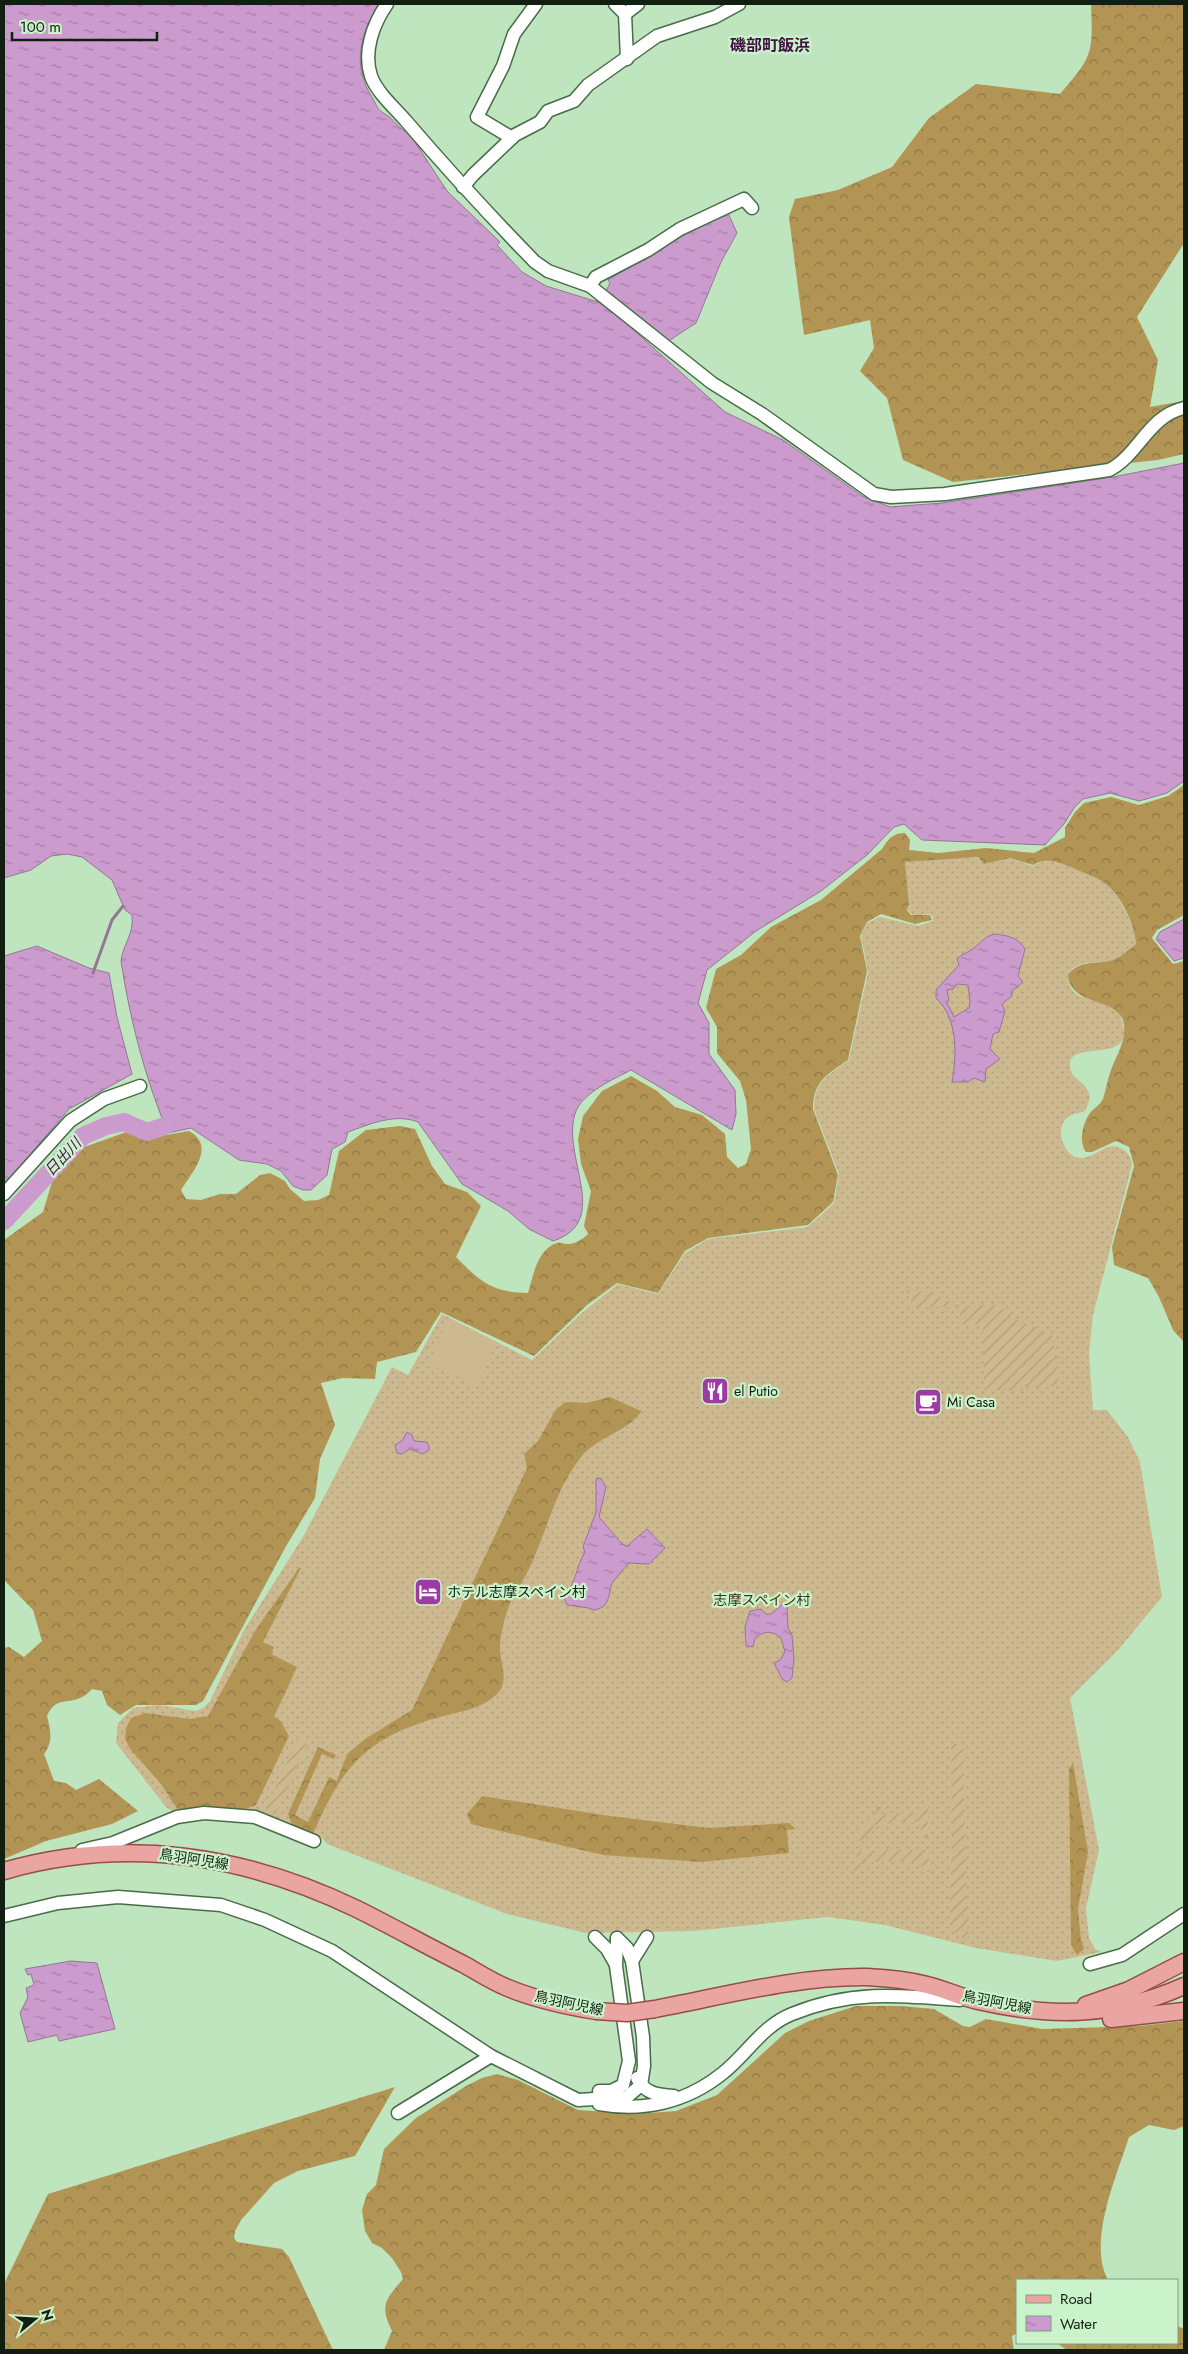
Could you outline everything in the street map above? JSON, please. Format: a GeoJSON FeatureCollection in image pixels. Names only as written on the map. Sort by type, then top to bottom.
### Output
{"type":"FeatureCollection","features":[{"type":"Feature","properties":{"kind":"main road","name":"鳥羽阿児線"},"geometry":{"type":"LineString","coordinates":[[4,1871],[36,1862],[108,1852],[155,1853],[204,1858],[252,1870],[313,1890],[357,1909],[508,1988],[551,2003],[596,2012],[627,2012],[655,2009],[776,1986],[841,1978],[895,1979],[928,1985],[977,2001],[1060,2013],[1093,2012],[1129,2006],[1161,1996],[1184,1986]]}},
{"type":"Feature","properties":{"kind":"main road"},"geometry":{"type":"LineString","coordinates":[[1060,2013],[1128,1990],[1184,1962]]}},
{"type":"Feature","properties":{"kind":"main road"},"geometry":{"type":"LineString","coordinates":[[1060,2013],[1088,2021],[1184,2011]]}},
{"type":"Feature","properties":{"kind":"street"},"geometry":{"type":"LineString","coordinates":[[387,4],[372,33],[368,60],[375,85],[463,187],[541,267],[590,286],[712,383],[762,414],[874,494],[891,498],[945,494],[1109,470],[1119,465],[1156,423],[1165,416],[1184,408]]}},
{"type":"Feature","properties":{"kind":"street"},"geometry":{"type":"LineString","coordinates":[[512,138],[477,117],[502,66],[514,34],[536,4]]}},
{"type":"Feature","properties":{"kind":"street"},"geometry":{"type":"LineString","coordinates":[[615,4],[625,14],[627,59]]}},
{"type":"Feature","properties":{"kind":"street"},"geometry":{"type":"LineString","coordinates":[[625,14],[638,4]]}},
{"type":"Feature","properties":{"kind":"street"},"geometry":{"type":"LineString","coordinates":[[463,187],[512,138],[540,122],[548,111],[574,101],[588,85],[657,36],[715,17],[740,4]]}},
{"type":"Feature","properties":{"kind":"street"},"geometry":{"type":"LineString","coordinates":[[590,286],[596,277],[648,250],[680,229],[744,199],[752,208]]}},
{"type":"Feature","properties":{"kind":"street"},"geometry":{"type":"LineString","coordinates":[[4,1194],[70,1121],[104,1099],[140,1086]]}},
{"type":"Feature","properties":{"kind":"street"},"geometry":{"type":"LineString","coordinates":[[36,1862],[114,1842],[177,1817],[211,1813],[256,1817],[314,1841]]}},
{"type":"Feature","properties":{"kind":"street"},"geometry":{"type":"LineString","coordinates":[[4,1916],[58,1903],[118,1896],[222,1905],[265,1920],[332,1951],[491,2056],[578,2100],[622,2108],[657,2105],[684,2096],[723,2073],[767,2029],[790,2014],[825,2003],[870,1995],[977,2001]]}},
{"type":"Feature","properties":{"kind":"street"},"geometry":{"type":"LineString","coordinates":[[1090,1964],[1122,1955],[1184,1914]]}},
{"type":"Feature","properties":{"kind":"street"},"geometry":{"type":"LineString","coordinates":[[632,1961],[647,1937]]}},
{"type":"Feature","properties":{"kind":"street"},"geometry":{"type":"LineString","coordinates":[[595,1938],[607,1949],[616,1966]]}},
{"type":"Feature","properties":{"kind":"street"},"geometry":{"type":"LineString","coordinates":[[578,2100],[628,2097],[641,2086],[644,2066],[643,2037],[632,1961],[627,1948],[617,1938],[616,1966],[629,2061],[641,2086],[656,2095],[684,2096]]}},
{"type":"Feature","properties":{"kind":"street"},"geometry":{"type":"LineString","coordinates":[[398,2113],[491,2056]]}},
{"type":"Feature","properties":{"kind":"street"},"geometry":{"type":"LineString","coordinates":[[557,2089],[611,2091],[623,2086],[629,2061]]}},
{"type":"Feature","properties":{"kind":"green space"},"geometry":{"type":"Polygon","coordinates":[[[1091,4],[1184,4],[1184,243],[1137,317],[1158,360],[1150,407],[1184,401],[1184,454],[1158,460],[953,482],[903,460],[887,398],[860,371],[874,348],[870,320],[804,335],[789,217],[795,199],[838,190],[892,167],[929,118],[976,84],[1060,94],[1079,71],[1089,53],[1092,33],[1091,4]]]}},
{"type":"Feature","properties":{"kind":"green space"},"geometry":{"type":"Polygon","coordinates":[[[1184,785],[1184,915],[1157,930],[1152,938],[1173,964],[1184,961],[1184,1342],[1173,1330],[1159,1297],[1148,1278],[1114,1265],[1112,1247],[1134,1166],[1129,1147],[1116,1141],[1092,1152],[1086,1152],[1082,1143],[1082,1132],[1085,1122],[1090,1113],[1103,1099],[1109,1076],[1122,1043],[1124,1033],[1123,1020],[1118,1012],[1078,993],[1071,986],[1068,974],[1073,969],[1084,964],[1113,960],[1136,944],[1129,916],[1119,898],[1106,884],[1098,879],[1053,861],[1043,861],[1033,865],[1010,858],[984,864],[978,857],[905,862],[909,904],[907,910],[911,915],[930,915],[932,920],[915,924],[881,914],[867,922],[860,936],[867,971],[848,1060],[823,1079],[814,1099],[813,1109],[838,1175],[833,1202],[808,1225],[708,1238],[685,1251],[658,1293],[617,1283],[587,1305],[534,1356],[441,1312],[416,1352],[377,1362],[375,1379],[343,1378],[321,1383],[335,1425],[320,1459],[315,1498],[285,1548],[203,1701],[196,1705],[136,1705],[120,1715],[107,1705],[102,1691],[92,1689],[82,1697],[58,1703],[50,1710],[47,1716],[50,1736],[49,1745],[44,1754],[54,1781],[66,1783],[76,1790],[99,1779],[138,1811],[112,1824],[46,1841],[4,1859],[4,1648],[9,1647],[24,1657],[42,1641],[33,1610],[4,1580],[4,1240],[43,1212],[52,1182],[82,1148],[129,1131],[150,1138],[189,1131],[197,1137],[201,1144],[201,1151],[196,1167],[181,1190],[186,1199],[201,1200],[220,1194],[236,1194],[260,1175],[270,1173],[285,1181],[290,1189],[304,1201],[318,1200],[329,1195],[339,1151],[366,1130],[400,1126],[415,1129],[432,1166],[445,1184],[467,1192],[481,1206],[456,1257],[480,1279],[496,1288],[528,1293],[540,1257],[550,1246],[557,1243],[568,1244],[576,1242],[588,1234],[584,1226],[591,1191],[581,1164],[578,1139],[583,1116],[602,1091],[631,1076],[657,1091],[675,1107],[702,1115],[725,1134],[727,1157],[738,1168],[746,1164],[751,1149],[746,1100],[740,1081],[717,1053],[717,1027],[706,1008],[716,969],[741,955],[771,927],[821,900],[882,849],[891,837],[897,834],[905,833],[910,840],[909,850],[938,853],[986,848],[1034,853],[1065,837],[1065,828],[1075,812],[1084,803],[1111,797],[1139,805],[1168,796],[1184,785]]]}},
{"type":"Feature","properties":{"kind":"green space","name":"志摩スペイン村"},"geometry":{"type":"Polygon","coordinates":[[[961,857],[978,858],[984,864],[1010,858],[1033,866],[1038,863],[1053,861],[1098,879],[1112,891],[1124,907],[1135,935],[1136,944],[1122,955],[1113,960],[1079,965],[1068,973],[1071,988],[1075,993],[1119,1013],[1124,1031],[1121,1041],[1113,1047],[1079,1053],[1072,1058],[1071,1072],[1089,1092],[1090,1098],[1086,1110],[1068,1117],[1064,1122],[1061,1134],[1065,1147],[1073,1156],[1085,1158],[1111,1146],[1126,1152],[1132,1162],[1093,1315],[1089,1354],[1093,1410],[1107,1410],[1128,1437],[1140,1462],[1162,1597],[1119,1649],[1070,1698],[1099,1850],[1086,1908],[1089,1938],[1095,1949],[1101,1952],[1057,1961],[976,1948],[885,1925],[828,1917],[693,1931],[586,1933],[507,1914],[327,1844],[322,1838],[308,1837],[255,1811],[177,1814],[166,1807],[116,1743],[118,1723],[133,1708],[159,1705],[196,1711],[203,1708],[210,1701],[244,1630],[303,1537],[392,1367],[408,1375],[442,1314],[532,1360],[583,1312],[618,1284],[658,1294],[685,1253],[708,1239],[808,1227],[834,1203],[839,1174],[814,1109],[815,1099],[824,1080],[849,1060],[868,972],[861,936],[867,923],[880,917],[918,926],[933,921],[933,917],[930,914],[914,916],[908,910],[905,862],[961,857]]]}},
{"type":"Feature","properties":{"kind":"green space"},"geometry":{"type":"Polygon","coordinates":[[[905,1290],[929,1292],[956,1304],[972,1306],[993,1304],[1011,1313],[1010,1317],[1051,1334],[1058,1362],[1059,1386],[1023,1387],[1023,1391],[984,1390],[983,1324],[960,1324],[960,1307],[908,1307],[912,1302],[905,1290]]]}},
{"type":"Feature","properties":{"kind":"green space"},"geometry":{"type":"Polygon","coordinates":[[[449,1319],[497,1342],[477,1386],[428,1363],[449,1319]]]}},
{"type":"Feature","properties":{"kind":"green space"},"geometry":{"type":"Polygon","coordinates":[[[610,1397],[641,1411],[630,1423],[588,1450],[572,1469],[564,1483],[533,1560],[513,1595],[506,1615],[500,1645],[504,1676],[498,1693],[478,1706],[415,1725],[393,1734],[375,1745],[347,1772],[324,1810],[313,1834],[294,1828],[288,1814],[318,1747],[336,1755],[334,1759],[322,1754],[295,1815],[308,1822],[329,1777],[337,1781],[347,1754],[365,1739],[412,1710],[527,1468],[524,1454],[538,1441],[556,1409],[566,1402],[586,1403],[610,1397]]]}},
{"type":"Feature","properties":{"kind":"green space"},"geometry":{"type":"Polygon","coordinates":[[[299,1568],[301,1568],[263,1642],[274,1647],[271,1654],[297,1667],[274,1717],[280,1720],[289,1736],[256,1805],[239,1811],[203,1808],[178,1810],[161,1784],[131,1750],[125,1739],[126,1728],[131,1718],[145,1713],[190,1719],[208,1716],[255,1631],[299,1568]]]}},
{"type":"Feature","properties":{"kind":"green space"},"geometry":{"type":"Polygon","coordinates":[[[301,1738],[305,1739],[307,1746],[276,1813],[270,1816],[266,1814],[266,1808],[297,1741],[301,1738]]]}},
{"type":"Feature","properties":{"kind":"green space"},"geometry":{"type":"Polygon","coordinates":[[[951,1743],[963,1746],[968,1942],[952,1931],[950,1924],[951,1743]]]}},
{"type":"Feature","properties":{"kind":"green space"},"geometry":{"type":"Polygon","coordinates":[[[1073,1763],[1088,1852],[1078,1909],[1081,1940],[1084,1949],[1077,1955],[1071,1945],[1069,1769],[1073,1763]]]}},
{"type":"Feature","properties":{"kind":"green space"},"geometry":{"type":"Polygon","coordinates":[[[482,1796],[610,1816],[709,1828],[789,1823],[796,1829],[787,1830],[789,1853],[701,1862],[603,1855],[471,1824],[467,1814],[482,1796]]]}},
{"type":"Feature","properties":{"kind":"green space"},"geometry":{"type":"Polygon","coordinates":[[[880,1806],[883,1809],[881,1814],[919,1812],[919,1807],[928,1806],[928,1835],[926,1838],[922,1838],[920,1822],[876,1824],[860,1841],[857,1839],[858,1834],[880,1806]]]}},
{"type":"Feature","properties":{"kind":"green space"},"geometry":{"type":"Polygon","coordinates":[[[929,1850],[929,1872],[921,1872],[920,1861],[861,1862],[859,1872],[855,1873],[853,1867],[859,1851],[929,1850]]]}},
{"type":"Feature","properties":{"kind":"green space"},"geometry":{"type":"Polygon","coordinates":[[[856,2006],[900,2006],[934,2009],[963,2026],[970,2027],[986,2019],[1042,2029],[1140,2026],[1184,2021],[1184,2126],[1174,2130],[1149,2125],[1129,2137],[1106,2208],[1102,2228],[1102,2265],[1108,2279],[1016,2279],[1016,2334],[1012,2336],[1014,2350],[384,2350],[392,2331],[386,2315],[386,2303],[403,2279],[392,2258],[382,2248],[372,2243],[365,2231],[362,2210],[367,2194],[376,2185],[384,2149],[416,2118],[466,2086],[482,2078],[497,2074],[518,2080],[578,2110],[636,2114],[676,2111],[717,2095],[785,2033],[809,2021],[856,2006]]]}},
{"type":"Feature","properties":{"kind":"green space"},"geometry":{"type":"Polygon","coordinates":[[[395,2087],[355,2156],[298,2171],[274,2183],[241,2220],[235,2231],[234,2238],[237,2242],[282,2249],[289,2257],[333,2350],[4,2350],[4,2284],[48,2194],[395,2087]]]}},
{"type":"Feature","properties":{"kind":"green space"},"geometry":{"type":"Polygon","coordinates":[[[1178,2326],[1184,2329],[1184,2350],[1067,2350],[1058,2344],[1178,2344],[1178,2326]]]}},
{"type":"Feature","properties":{"kind":"water"},"geometry":{"type":"Polygon","coordinates":[[[4,4],[379,4],[367,28],[361,51],[360,63],[366,87],[379,109],[409,133],[447,191],[500,242],[497,245],[522,272],[546,286],[598,302],[618,316],[725,412],[783,440],[862,496],[890,507],[942,503],[1113,477],[1184,463],[1184,781],[1167,793],[1139,801],[1110,793],[1083,799],[1045,845],[922,840],[904,824],[894,827],[867,855],[821,891],[756,931],[707,970],[698,1003],[709,1023],[709,1054],[735,1090],[736,1114],[732,1130],[631,1070],[608,1082],[592,1092],[576,1111],[573,1128],[574,1147],[583,1203],[580,1218],[571,1231],[553,1241],[529,1229],[508,1211],[462,1184],[418,1122],[392,1119],[348,1132],[345,1142],[332,1149],[327,1175],[311,1190],[303,1190],[293,1186],[281,1171],[267,1164],[239,1160],[191,1128],[168,1133],[152,1091],[139,1048],[121,961],[130,934],[132,915],[125,910],[112,880],[82,857],[67,854],[51,856],[31,870],[4,878],[4,4]]]}},
{"type":"Feature","properties":{"kind":"water"},"geometry":{"type":"Polygon","coordinates":[[[728,213],[737,233],[721,262],[696,323],[667,342],[606,291],[610,283],[608,280],[677,239],[728,213]]]}},
{"type":"Feature","properties":{"kind":"water"},"geometry":{"type":"Polygon","coordinates":[[[1184,919],[1184,958],[1174,961],[1156,939],[1160,932],[1184,919]]]}},
{"type":"Feature","properties":{"kind":"water"},"geometry":{"type":"Polygon","coordinates":[[[996,934],[1012,938],[1025,949],[1018,976],[1023,982],[1011,992],[1012,996],[1002,1004],[1005,1011],[999,1032],[993,1034],[990,1049],[1000,1059],[986,1069],[985,1082],[974,1078],[968,1082],[952,1082],[955,1060],[954,1037],[948,1016],[936,998],[936,990],[959,965],[957,959],[996,934]],[[957,984],[953,989],[947,990],[949,1000],[947,1003],[954,1017],[969,1008],[968,985],[957,984]]]}},
{"type":"Feature","properties":{"kind":"water"},"geometry":{"type":"Polygon","coordinates":[[[37,946],[89,968],[109,973],[117,1017],[132,1074],[69,1109],[4,1185],[4,956],[37,946]]]}},
{"type":"Feature","properties":{"kind":"water"},"geometry":{"type":"Polygon","coordinates":[[[407,1432],[412,1435],[414,1441],[427,1442],[429,1450],[423,1454],[410,1449],[402,1454],[397,1453],[395,1445],[402,1441],[407,1432]]]}},
{"type":"Feature","properties":{"kind":"water"},"geometry":{"type":"Polygon","coordinates":[[[601,1478],[606,1487],[599,1517],[622,1544],[627,1546],[647,1529],[665,1548],[649,1564],[629,1563],[613,1582],[606,1603],[599,1609],[593,1610],[567,1605],[563,1596],[571,1587],[585,1552],[583,1547],[596,1512],[596,1479],[601,1478]]]}},
{"type":"Feature","properties":{"kind":"water"},"geometry":{"type":"Polygon","coordinates":[[[783,1604],[787,1607],[788,1628],[792,1635],[794,1659],[792,1678],[787,1682],[782,1679],[774,1663],[780,1660],[785,1652],[781,1638],[771,1633],[765,1633],[755,1638],[753,1647],[746,1646],[745,1627],[750,1611],[761,1609],[766,1614],[771,1614],[783,1604]]]}},
{"type":"Feature","properties":{"kind":"water"},"geometry":{"type":"Polygon","coordinates":[[[71,1961],[97,1963],[115,2029],[59,2041],[57,2035],[28,2042],[20,2013],[28,1997],[26,1988],[34,1985],[31,1974],[28,1975],[25,1969],[71,1961]]]}},
{"type":"Feature","properties":{"kind":"waterway"},"geometry":{"type":"LineString","coordinates":[[93,973],[112,920],[123,906]]}},
{"type":"Feature","properties":{"kind":"waterway","name":"日出川"},"geometry":{"type":"LineString","coordinates":[[4,1221],[83,1136],[106,1126],[124,1122],[147,1132],[165,1126]]}},
{"type":"Feature","properties":{"kind":"place","name":"el Putio"},"geometry":{"type":"Point","coordinates":[715,1391]}},
{"type":"Feature","properties":{"kind":"place","name":"Mi Casa"},"geometry":{"type":"Point","coordinates":[928,1402]}},
{"type":"Feature","properties":{"kind":"place","name":"ホテル志摩スペイン村"},"geometry":{"type":"Point","coordinates":[428,1592]}},
{"type":"Feature","properties":{"kind":"district","name":"磯部町飯浜"},"geometry":{"type":"Point","coordinates":[770,45]}}]}
